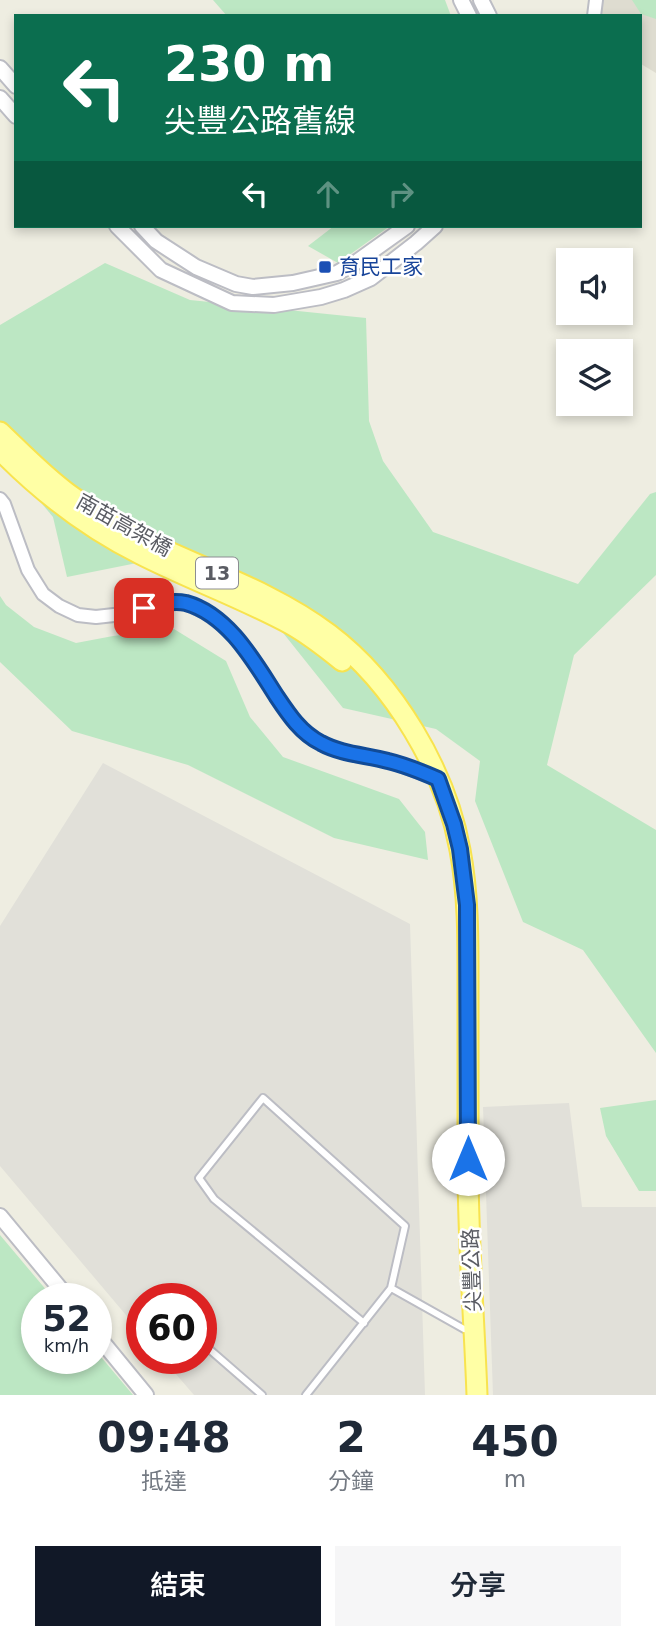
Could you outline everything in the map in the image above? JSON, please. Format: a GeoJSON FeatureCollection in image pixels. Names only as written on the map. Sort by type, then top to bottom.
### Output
{"type":"FeatureCollection","features":[{"type":"Feature","properties":{"kind":"main road","name":"南苗高架橋"},"geometry":{"type":"LineString","coordinates":[[0,432],[68,494],[123,529],[280,603],[331,635],[377,679],[411,737]]}},
{"type":"Feature","properties":{"kind":"main road","name":"南苗高架橋"},"geometry":{"type":"LineString","coordinates":[[0,450],[41,489],[108,536],[140,554],[283,621],[327,649],[369,688],[411,737]]}},
{"type":"Feature","properties":{"kind":"main road","name":"尖豐公路"},"geometry":{"type":"LineString","coordinates":[[411,737],[454,824],[467,905],[468,1159],[477,1395]]}},
{"type":"Feature","properties":{"kind":"main road","name":"尖豐公路"},"geometry":{"type":"LineString","coordinates":[[430,775],[448,846],[457,903],[455,1087],[466,1395]]}},
{"type":"Feature","properties":{"kind":"street"},"geometry":{"type":"LineString","coordinates":[[0,68],[14,84]]}},
{"type":"Feature","properties":{"kind":"street"},"geometry":{"type":"LineString","coordinates":[[0,98],[14,114]]}},
{"type":"Feature","properties":{"kind":"street"},"geometry":{"type":"LineString","coordinates":[[119,228],[161,270],[232,303],[274,304],[321,297],[371,278],[433,228]]}},
{"type":"Feature","properties":{"kind":"street"},"geometry":{"type":"LineString","coordinates":[[144,228],[156,241],[196,267],[236,284],[253,287],[293,283],[337,273],[404,228]]}},
{"type":"Feature","properties":{"kind":"street"},"geometry":{"type":"LineString","coordinates":[[0,499],[27,570],[43,594],[59,606],[78,615],[96,617],[122,614],[165,602],[185,603],[205,612],[228,629],[249,653],[292,719],[304,732],[320,743],[343,751],[389,761],[430,775]]}},
{"type":"Feature","properties":{"kind":"street"},"geometry":{"type":"LineString","coordinates":[[0,1216],[56,1283]]}},
{"type":"Feature","properties":{"kind":"street"},"geometry":{"type":"LineString","coordinates":[[112,1354],[146,1395]]}},
{"type":"Feature","properties":{"kind":"lane"},"geometry":{"type":"LineString","coordinates":[[306,1395],[364,1322],[391,1288],[405,1226],[264,1098],[199,1178],[214,1199],[364,1322]]}},
{"type":"Feature","properties":{"kind":"lane"},"geometry":{"type":"LineString","coordinates":[[391,1288],[464,1329]]}},
{"type":"Feature","properties":{"kind":"lane"},"geometry":{"type":"LineString","coordinates":[[217,1356],[262,1395]]}},
{"type":"Feature","properties":{"kind":"shaded area"},"geometry":{"type":"Polygon","coordinates":[[[600,0],[656,0],[656,73],[642,65],[642,14],[600,14],[600,0]]]}},
{"type":"Feature","properties":{"kind":"shaded area"},"geometry":{"type":"Polygon","coordinates":[[[103,763],[410,924],[425,1395],[194,1395],[176,1374],[217,1374],[217,1283],[126,1283],[126,1315],[112,1299],[112,1283],[99,1283],[0,1166],[0,926],[103,763]]]}},
{"type":"Feature","properties":{"kind":"shaded area"},"geometry":{"type":"Polygon","coordinates":[[[569,1103],[582,1207],[656,1207],[656,1395],[493,1395],[483,1107],[569,1103]]]}},
{"type":"Feature","properties":{"kind":"green space"},"geometry":{"type":"Polygon","coordinates":[[[213,0],[445,0],[450,14],[225,14],[213,0]]]}},
{"type":"Feature","properties":{"kind":"green space"},"geometry":{"type":"Polygon","coordinates":[[[632,0],[656,0],[656,19],[641,14],[632,0]]]}},
{"type":"Feature","properties":{"kind":"green space"},"geometry":{"type":"Polygon","coordinates":[[[331,228],[387,228],[338,263],[308,246],[331,228]]]}},
{"type":"Feature","properties":{"kind":"green space"},"geometry":{"type":"Polygon","coordinates":[[[105,263],[190,300],[366,318],[369,421],[383,461],[433,532],[578,584],[650,494],[656,492],[656,575],[574,655],[547,765],[656,830],[656,1053],[583,950],[523,922],[475,801],[480,761],[436,729],[343,708],[264,609],[157,559],[67,577],[53,517],[0,456],[0,325],[105,263]]]}},
{"type":"Feature","properties":{"kind":"green space"},"geometry":{"type":"Polygon","coordinates":[[[0,596],[6,605],[34,627],[76,643],[174,629],[226,661],[250,717],[283,757],[399,799],[425,832],[428,860],[334,838],[188,765],[72,731],[0,662],[0,596]]]}},
{"type":"Feature","properties":{"kind":"green space"},"geometry":{"type":"Polygon","coordinates":[[[656,1100],[656,1191],[639,1191],[606,1136],[600,1108],[656,1100]]]}},
{"type":"Feature","properties":{"kind":"green space"},"geometry":{"type":"Polygon","coordinates":[[[0,1235],[40,1283],[21,1283],[21,1374],[112,1374],[112,1370],[133,1395],[0,1395],[0,1235]]]}},
{"type":"Feature","properties":{"kind":"place","name":"育民工家"},"geometry":{"type":"Point","coordinates":[325,267]}},
{"type":"Feature","properties":{"kind":"route"},"geometry":{"type":"LineString","coordinates":[[144,608],[165,602],[185,603],[205,612],[228,629],[249,653],[292,719],[320,743],[389,761],[438,779],[460,849],[467,905],[468,1159]]}}]}
